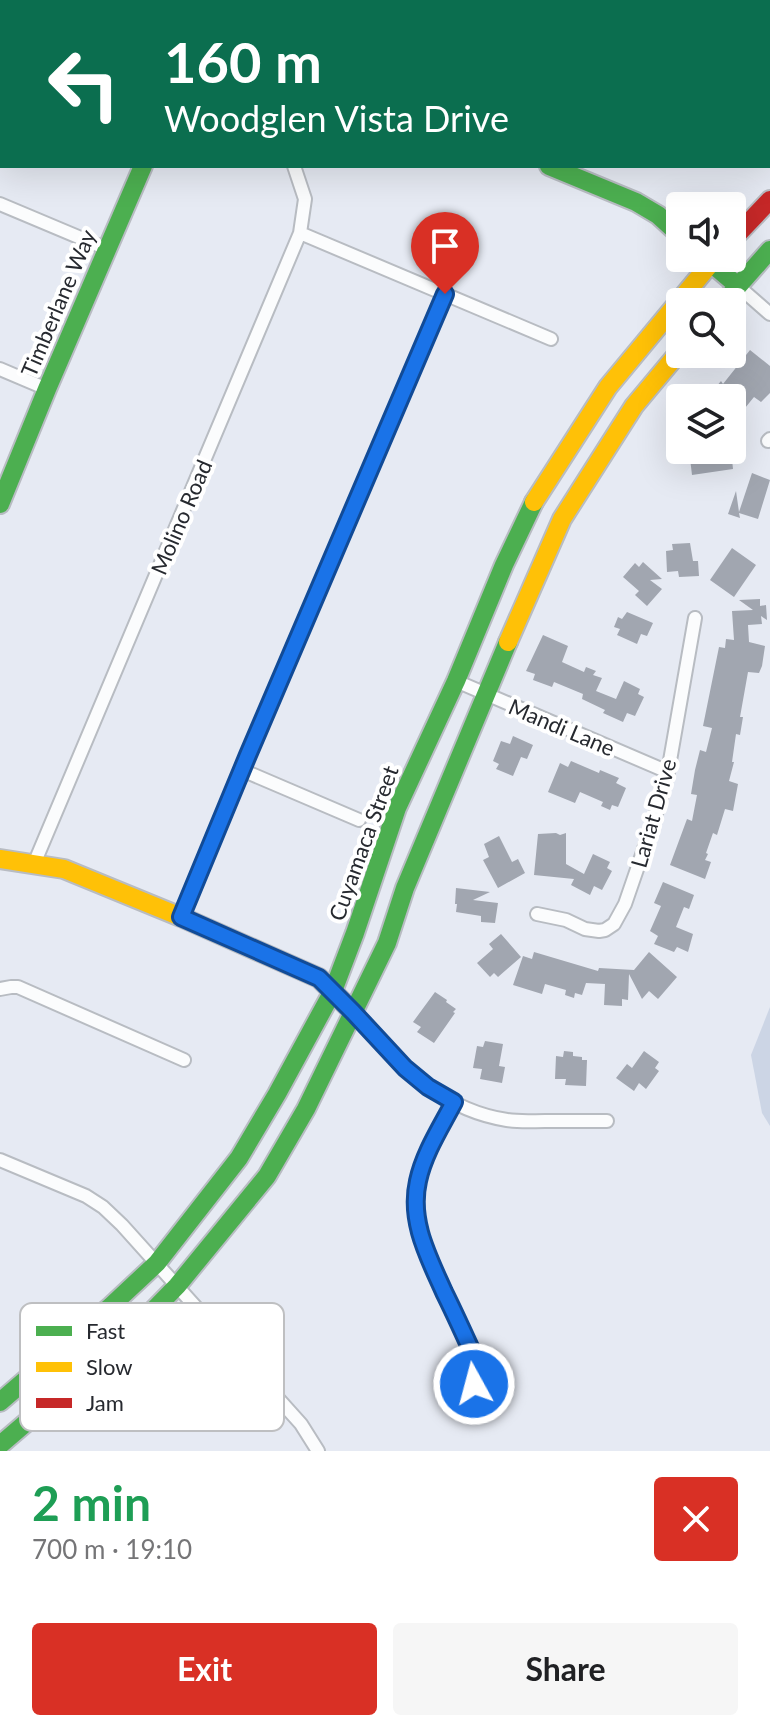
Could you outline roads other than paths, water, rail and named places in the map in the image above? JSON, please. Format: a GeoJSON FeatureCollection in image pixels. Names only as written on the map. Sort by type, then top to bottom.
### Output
{"type":"FeatureCollection","features":[{"type":"Feature","properties":{"kind":"main road","name":"Timberlane Way"},"geometry":{"type":"LineString","coordinates":[[0,504],[142,168]]}},
{"type":"Feature","properties":{"kind":"main road"},"geometry":{"type":"LineString","coordinates":[[554,168],[636,202],[666,222]]}},
{"type":"Feature","properties":{"kind":"main road"},"geometry":{"type":"LineString","coordinates":[[746,225],[770,200]]}},
{"type":"Feature","properties":{"kind":"main road"},"geometry":{"type":"LineString","coordinates":[[723,272],[738,286],[770,250]]}},
{"type":"Feature","properties":{"kind":"main road","name":"Cuyamaca Street"},"geometry":{"type":"LineString","coordinates":[[114,1303],[157,1263],[239,1158],[292,1068],[333,991],[397,808],[533,503],[608,387],[700,272]]}},
{"type":"Feature","properties":{"kind":"main road"},"geometry":{"type":"LineString","coordinates":[[160,1303],[267,1176],[306,1109],[387,943],[421,849],[562,519],[634,406],[666,368]]}},
{"type":"Feature","properties":{"kind":"main road"},"geometry":{"type":"LineString","coordinates":[[0,859],[64,869],[181,917],[319,978],[353,1012]]}},
{"type":"Feature","properties":{"kind":"main road","name":"Cuyamaca Street"},"geometry":{"type":"LineString","coordinates":[[0,1402],[20,1385]]}},
{"type":"Feature","properties":{"kind":"main road"},"geometry":{"type":"LineString","coordinates":[[0,1445],[20,1428]]}},
{"type":"Feature","properties":{"kind":"street","name":"Molino Road"},"geometry":{"type":"LineString","coordinates":[[34,864],[300,233],[305,199],[295,168]]}},
{"type":"Feature","properties":{"kind":"street"},"geometry":{"type":"LineString","coordinates":[[0,204],[107,249]]}},
{"type":"Feature","properties":{"kind":"street"},"geometry":{"type":"LineString","coordinates":[[300,233],[551,339]]}},
{"type":"Feature","properties":{"kind":"street"},"geometry":{"type":"LineString","coordinates":[[738,286],[770,314]]}},
{"type":"Feature","properties":{"kind":"street"},"geometry":{"type":"LineString","coordinates":[[181,917],[445,294]]}},
{"type":"Feature","properties":{"kind":"street"},"geometry":{"type":"LineString","coordinates":[[0,369],[47,389]]}},
{"type":"Feature","properties":{"kind":"street","name":"Lariat Drive"},"geometry":{"type":"LineString","coordinates":[[537,914],[599,931],[614,924],[625,904],[668,772],[695,618]]}},
{"type":"Feature","properties":{"kind":"street","name":"Mandi Lane"},"geometry":{"type":"LineString","coordinates":[[456,681],[668,772]]}},
{"type":"Feature","properties":{"kind":"street"},"geometry":{"type":"LineString","coordinates":[[242,770],[359,820]]}},
{"type":"Feature","properties":{"kind":"street"},"geometry":{"type":"LineString","coordinates":[[0,989],[18,987],[184,1060]]}},
{"type":"Feature","properties":{"kind":"street"},"geometry":{"type":"LineString","coordinates":[[353,1012],[405,1068],[428,1087],[481,1114],[511,1121],[607,1121]]}},
{"type":"Feature","properties":{"kind":"street"},"geometry":{"type":"LineString","coordinates":[[454,1102],[421,1170],[415,1211],[426,1253],[478,1365],[474,1384]]}},
{"type":"Feature","properties":{"kind":"street"},"geometry":{"type":"LineString","coordinates":[[0,1160],[86,1196],[103,1207],[192,1303]]}},
{"type":"Feature","properties":{"kind":"street"},"geometry":{"type":"LineString","coordinates":[[284,1405],[301,1424],[318,1451]]}}]}
